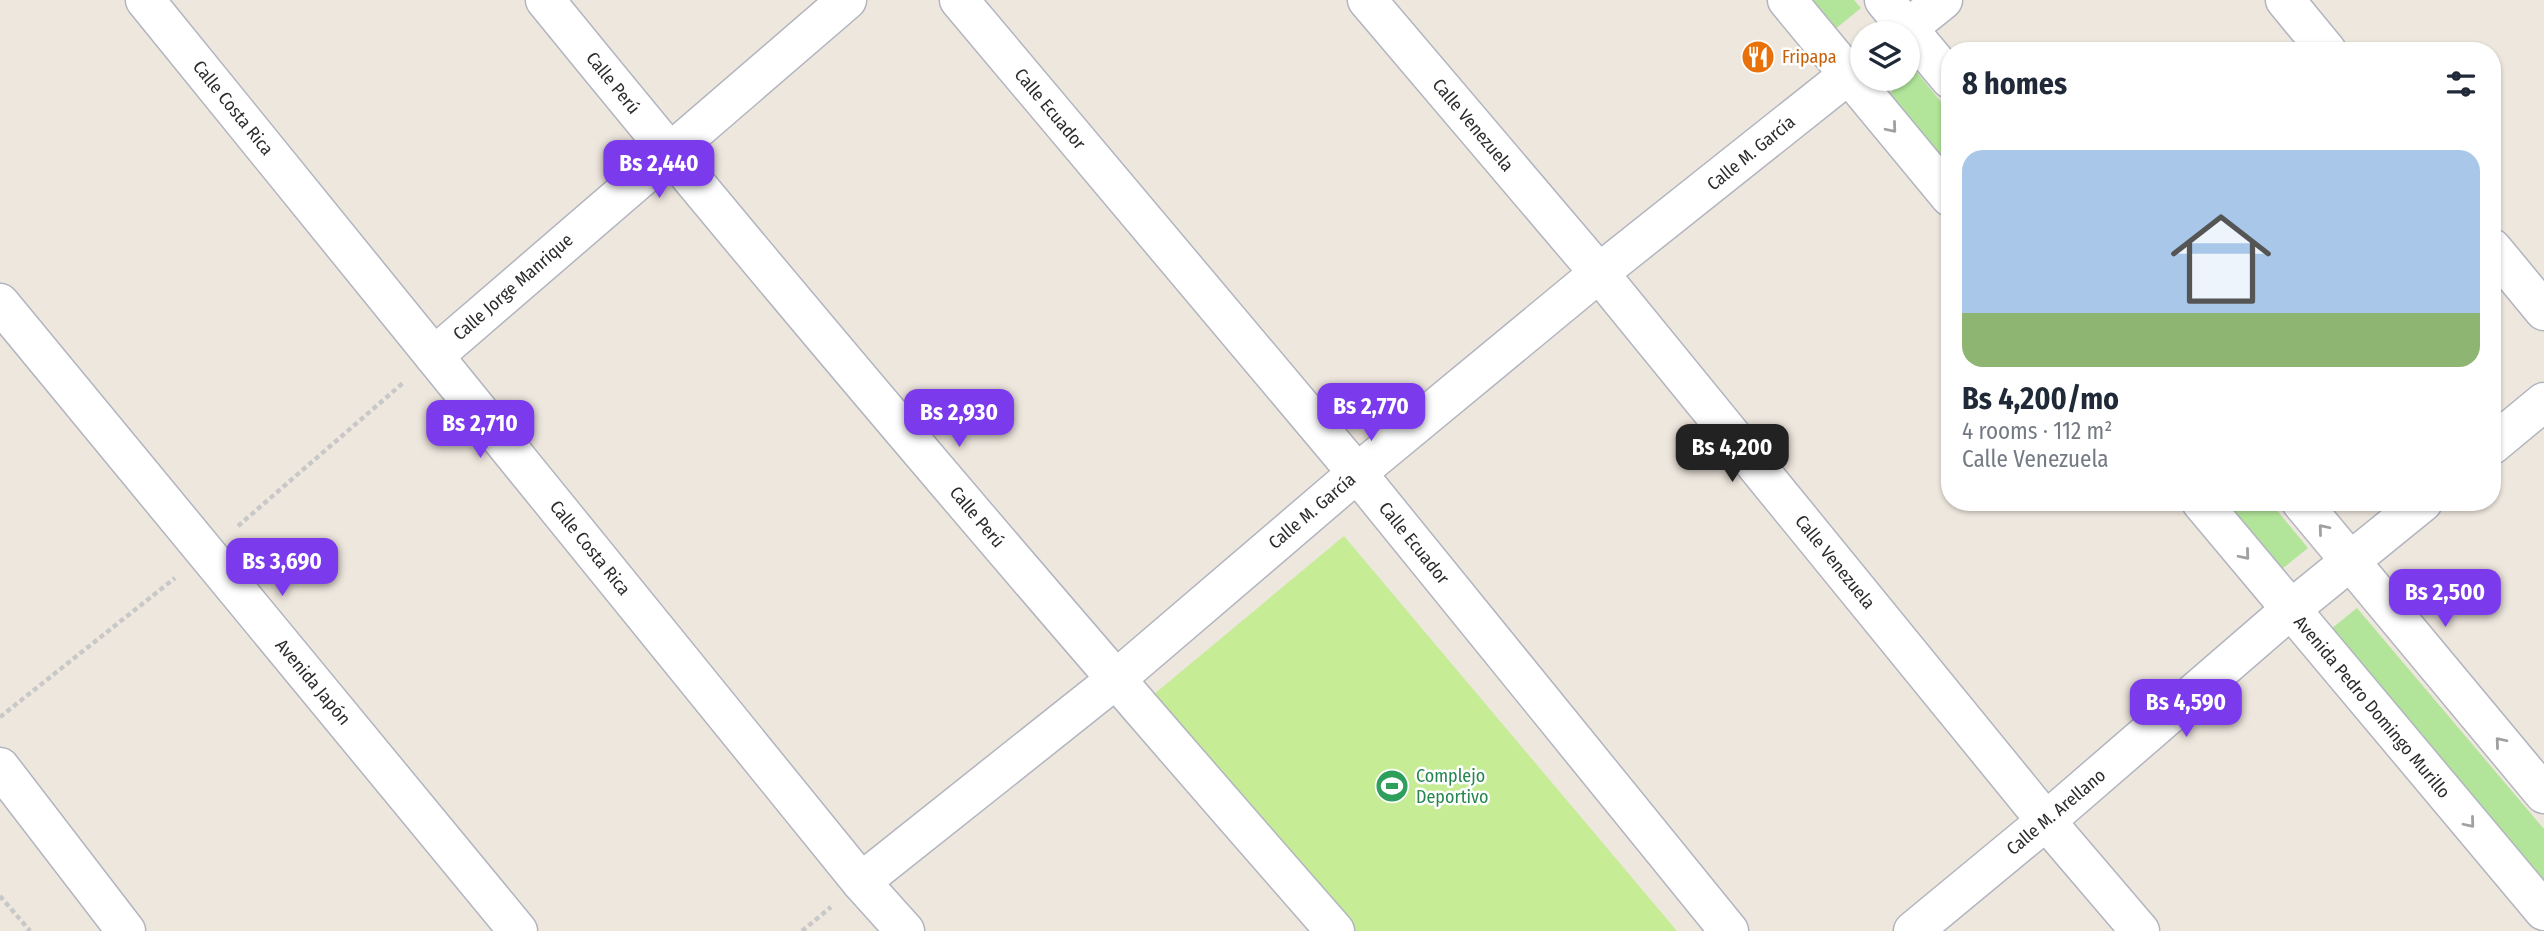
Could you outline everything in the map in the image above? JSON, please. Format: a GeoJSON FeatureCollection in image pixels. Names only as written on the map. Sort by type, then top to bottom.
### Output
{"type":"FeatureCollection","features":[{"type":"Feature","properties":{"kind":"street","name":"Calle Costa Rica"},"geometry":{"type":"LineString","coordinates":[[145,0],[861,882],[905,931]]}},
{"type":"Feature","properties":{"kind":"street","name":"Calle Perú"},"geometry":{"type":"LineString","coordinates":[[545,0],[669,152],[1115,680],[1335,931]]}},
{"type":"Feature","properties":{"kind":"street","name":"Calle Jorge Manrique"},"geometry":{"type":"LineString","coordinates":[[434,356],[847,0]]}},
{"type":"Feature","properties":{"kind":"street","name":"Calle Ecuador"},"geometry":{"type":"LineString","coordinates":[[959,0],[1357,473],[1729,931]]}},
{"type":"Feature","properties":{"kind":"street","name":"Calle Venezuela"},"geometry":{"type":"LineString","coordinates":[[1367,0],[1599,274],[2046,821],[2140,931]]}},
{"type":"Feature","properties":{"kind":"street"},"geometry":{"type":"LineString","coordinates":[[1787,0],[1850,65]]}},
{"type":"Feature","properties":{"kind":"street"},"geometry":{"type":"LineString","coordinates":[[1898,21],[1942,0]]}},
{"type":"Feature","properties":{"kind":"street"},"geometry":{"type":"LineString","coordinates":[[2285,0],[2320,42]]}},
{"type":"Feature","properties":{"kind":"street"},"geometry":{"type":"LineString","coordinates":[[1920,46],[1941,69]]}},
{"type":"Feature","properties":{"kind":"street","name":"Calle M. García"},"geometry":{"type":"LineString","coordinates":[[861,882],[1115,680],[1357,473],[1599,274],[1850,74]]}},
{"type":"Feature","properties":{"kind":"street"},"geometry":{"type":"LineString","coordinates":[[1871,91],[1941,185]]}},
{"type":"Feature","properties":{"kind":"street"},"geometry":{"type":"LineString","coordinates":[[2501,259],[2544,311]]}},
{"type":"Feature","properties":{"kind":"street","name":"Avenida Japón"},"geometry":{"type":"LineString","coordinates":[[0,303],[518,931]]}},
{"type":"Feature","properties":{"kind":"street"},"geometry":{"type":"LineString","coordinates":[[2501,438],[2544,402]]}},
{"type":"Feature","properties":{"kind":"street","name":"Avenida Pedro Domingo Murillo"},"geometry":{"type":"LineString","coordinates":[[2208,511],[2544,911]]}},
{"type":"Feature","properties":{"kind":"street"},"geometry":{"type":"LineString","coordinates":[[2308,511],[2544,794]]}},
{"type":"Feature","properties":{"kind":"street","name":"Calle M. Arellano"},"geometry":{"type":"LineString","coordinates":[[1913,931],[2046,821],[2290,610],[2412,511]]}},
{"type":"Feature","properties":{"kind":"street"},"geometry":{"type":"LineString","coordinates":[[0,767],[126,931]]}},
{"type":"Feature","properties":{"kind":"path"},"geometry":{"type":"LineString","coordinates":[[0,896],[30,931]]}},
{"type":"Feature","properties":{"kind":"green space"},"geometry":{"type":"Polygon","coordinates":[[[1810,0],[1854,0],[1861,8],[1834,30],[1810,0]]]}},
{"type":"Feature","properties":{"kind":"green space"},"geometry":{"type":"Polygon","coordinates":[[[1920,76],[1941,102],[1941,155],[1890,93],[1920,91],[1920,76]]]}},
{"type":"Feature","properties":{"kind":"green space"},"geometry":{"type":"Polygon","coordinates":[[[2234,511],[2277,511],[2308,548],[2282,569],[2234,511]]]}},
{"type":"Feature","properties":{"kind":"green space","name":"Complejo Deportivo"},"geometry":{"type":"Polygon","coordinates":[[[1344,536],[1677,931],[1352,931],[1153,695],[1344,536]]]}},
{"type":"Feature","properties":{"kind":"green space"},"geometry":{"type":"Polygon","coordinates":[[[2357,608],[2544,829],[2544,882],[2331,629],[2357,608]]]}},
{"type":"Feature","properties":{"kind":"place","name":"Fripapa"},"geometry":{"type":"Point","coordinates":[1758,57]}},
{"type":"Feature","properties":{"kind":"place","name":"Complejo Deportivo"},"geometry":{"type":"Point","coordinates":[1392,786]}}]}
